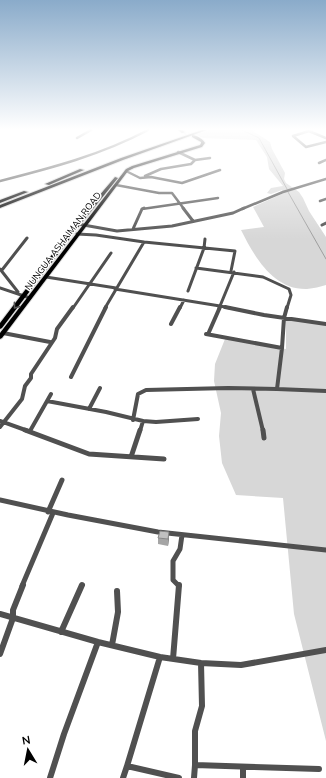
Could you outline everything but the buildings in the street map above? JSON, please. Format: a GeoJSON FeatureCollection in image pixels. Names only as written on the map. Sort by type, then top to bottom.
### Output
{"type":"FeatureCollection","features":[{"type":"Feature","properties":{"kind":"highway"},"geometry":{"type":"LineString","coordinates":[[0,202],[91,166]]}},
{"type":"Feature","properties":{"kind":"highway"},"geometry":{"type":"LineString","coordinates":[[0,207],[103,166]]}},
{"type":"Feature","properties":{"kind":"main road","name":"NUNGUA ASHAIMAN ROAD"},"geometry":{"type":"LineString","coordinates":[[0,328],[78,224],[126,168],[132,166]]}},
{"type":"Feature","properties":{"kind":"main road","name":"NUNGUA ASHAIMAN ROAD"},"geometry":{"type":"LineString","coordinates":[[0,337],[126,171],[135,166]]}},
{"type":"Feature","properties":{"kind":"street"},"geometry":{"type":"LineString","coordinates":[[0,181],[51,166]]}},
{"type":"Feature","properties":{"kind":"street"},"geometry":{"type":"LineString","coordinates":[[140,178],[161,169],[177,166]]}},
{"type":"Feature","properties":{"kind":"street"},"geometry":{"type":"LineString","coordinates":[[126,171],[140,178],[151,177],[182,183],[220,170]]}},
{"type":"Feature","properties":{"kind":"street"},"geometry":{"type":"LineString","coordinates":[[78,224],[117,231],[172,226],[233,213],[283,192],[326,179]]}},
{"type":"Feature","properties":{"kind":"street"},"geometry":{"type":"LineString","coordinates":[[116,185],[159,193],[172,193],[194,221]]}},
{"type":"Feature","properties":{"kind":"street"},"geometry":{"type":"LineString","coordinates":[[133,229],[142,209],[180,202],[218,198]]}},
{"type":"Feature","properties":{"kind":"street"},"geometry":{"type":"LineString","coordinates":[[320,201],[326,199]]}},
{"type":"Feature","properties":{"kind":"street"},"geometry":{"type":"LineString","coordinates":[[322,225],[326,223]]}},
{"type":"Feature","properties":{"kind":"street"},"geometry":{"type":"LineString","coordinates":[[77,234],[235,251],[232,272],[220,306],[207,333],[282,348]]}},
{"type":"Feature","properties":{"kind":"street"},"geometry":{"type":"LineString","coordinates":[[18,293],[1,270],[27,238]]}},
{"type":"Feature","properties":{"kind":"street"},"geometry":{"type":"LineString","coordinates":[[188,291],[204,248],[205,239]]}},
{"type":"Feature","properties":{"kind":"street"},"geometry":{"type":"LineString","coordinates":[[71,377],[115,289],[144,242]]}},
{"type":"Feature","properties":{"kind":"street"},"geometry":{"type":"LineString","coordinates":[[0,428],[1,421],[16,408],[22,399],[25,386],[31,378],[31,374],[50,342],[56,336],[57,329],[111,252]]}},
{"type":"Feature","properties":{"kind":"street"},"geometry":{"type":"LineString","coordinates":[[196,268],[267,277],[289,289],[291,295],[284,318],[277,389]]}},
{"type":"Feature","properties":{"kind":"street"},"geometry":{"type":"LineString","coordinates":[[46,277],[326,324]]}},
{"type":"Feature","properties":{"kind":"street"},"geometry":{"type":"LineString","coordinates":[[0,288],[30,298]]}},
{"type":"Feature","properties":{"kind":"street"},"geometry":{"type":"LineString","coordinates":[[172,324],[184,300]]}},
{"type":"Feature","properties":{"kind":"street"},"geometry":{"type":"LineString","coordinates":[[3,333],[50,342]]}},
{"type":"Feature","properties":{"kind":"street"},"geometry":{"type":"LineString","coordinates":[[90,409],[100,388]]}},
{"type":"Feature","properties":{"kind":"street"},"geometry":{"type":"LineString","coordinates":[[253,389],[261,418],[264,438]]}},
{"type":"Feature","properties":{"kind":"street"},"geometry":{"type":"LineString","coordinates":[[133,420],[138,394],[146,390],[277,389],[326,391]]}},
{"type":"Feature","properties":{"kind":"street"},"geometry":{"type":"LineString","coordinates":[[30,431],[51,394]]}},
{"type":"Feature","properties":{"kind":"street"},"geometry":{"type":"LineString","coordinates":[[47,401],[90,409],[143,422],[198,419]]}},
{"type":"Feature","properties":{"kind":"street"},"geometry":{"type":"LineString","coordinates":[[1,421],[89,454],[164,459]]}},
{"type":"Feature","properties":{"kind":"street"},"geometry":{"type":"LineString","coordinates":[[131,458],[143,422]]}},
{"type":"Feature","properties":{"kind":"street"},"geometry":{"type":"LineString","coordinates":[[0,654],[13,618],[13,610],[17,598],[51,513],[62,480]]}},
{"type":"Feature","properties":{"kind":"street"},"geometry":{"type":"LineString","coordinates":[[0,500],[51,513],[121,526],[182,535],[326,550]]}},
{"type":"Feature","properties":{"kind":"street"},"geometry":{"type":"LineString","coordinates":[[173,659],[179,585],[173,580],[173,561],[180,550],[182,535]]}},
{"type":"Feature","properties":{"kind":"street"},"geometry":{"type":"LineString","coordinates":[[61,632],[82,585]]}},
{"type":"Feature","properties":{"kind":"street"},"geometry":{"type":"LineString","coordinates":[[112,645],[118,612],[117,591]]}},
{"type":"Feature","properties":{"kind":"street"},"geometry":{"type":"LineString","coordinates":[[0,614],[98,642],[160,657],[201,663],[241,665],[326,650]]}},
{"type":"Feature","properties":{"kind":"street"},"geometry":{"type":"LineString","coordinates":[[50,778],[64,734],[98,642]]}},
{"type":"Feature","properties":{"kind":"street"},"geometry":{"type":"LineString","coordinates":[[123,778],[160,657]]}},
{"type":"Feature","properties":{"kind":"street"},"geometry":{"type":"LineString","coordinates":[[194,778],[195,731],[202,706],[201,663]]}},
{"type":"Feature","properties":{"kind":"street"},"geometry":{"type":"LineString","coordinates":[[195,765],[319,769]]}},
{"type":"Feature","properties":{"kind":"street"},"geometry":{"type":"LineString","coordinates":[[127,766],[179,778]]}},
{"type":"Feature","properties":{"kind":"street"},"geometry":{"type":"LineString","coordinates":[[242,778],[243,767]]}},
{"type":"Feature","properties":{"kind":"shaded area"},"geometry":{"type":"Polygon","coordinates":[[[269,166],[281,166],[285,173],[284,179],[286,183],[299,192],[309,211],[326,237],[326,285],[307,289],[295,288],[284,284],[266,270],[252,250],[241,230],[264,227],[253,207],[284,193],[282,190],[271,194],[267,193],[271,188],[283,186],[269,169],[269,166]]]}},
{"type":"Feature","properties":{"kind":"shaded area"},"geometry":{"type":"Polygon","coordinates":[[[286,317],[326,323],[326,741],[294,614],[283,498],[236,495],[222,463],[219,436],[221,413],[214,381],[215,364],[225,339],[286,349],[286,317]]]}},
{"type":"Feature","properties":{"kind":"waterway"},"geometry":{"type":"LineString","coordinates":[[275,166],[287,189]]}},
{"type":"Feature","properties":{"kind":"waterway"},"geometry":{"type":"LineString","coordinates":[[288,192],[326,259]]}}]}
